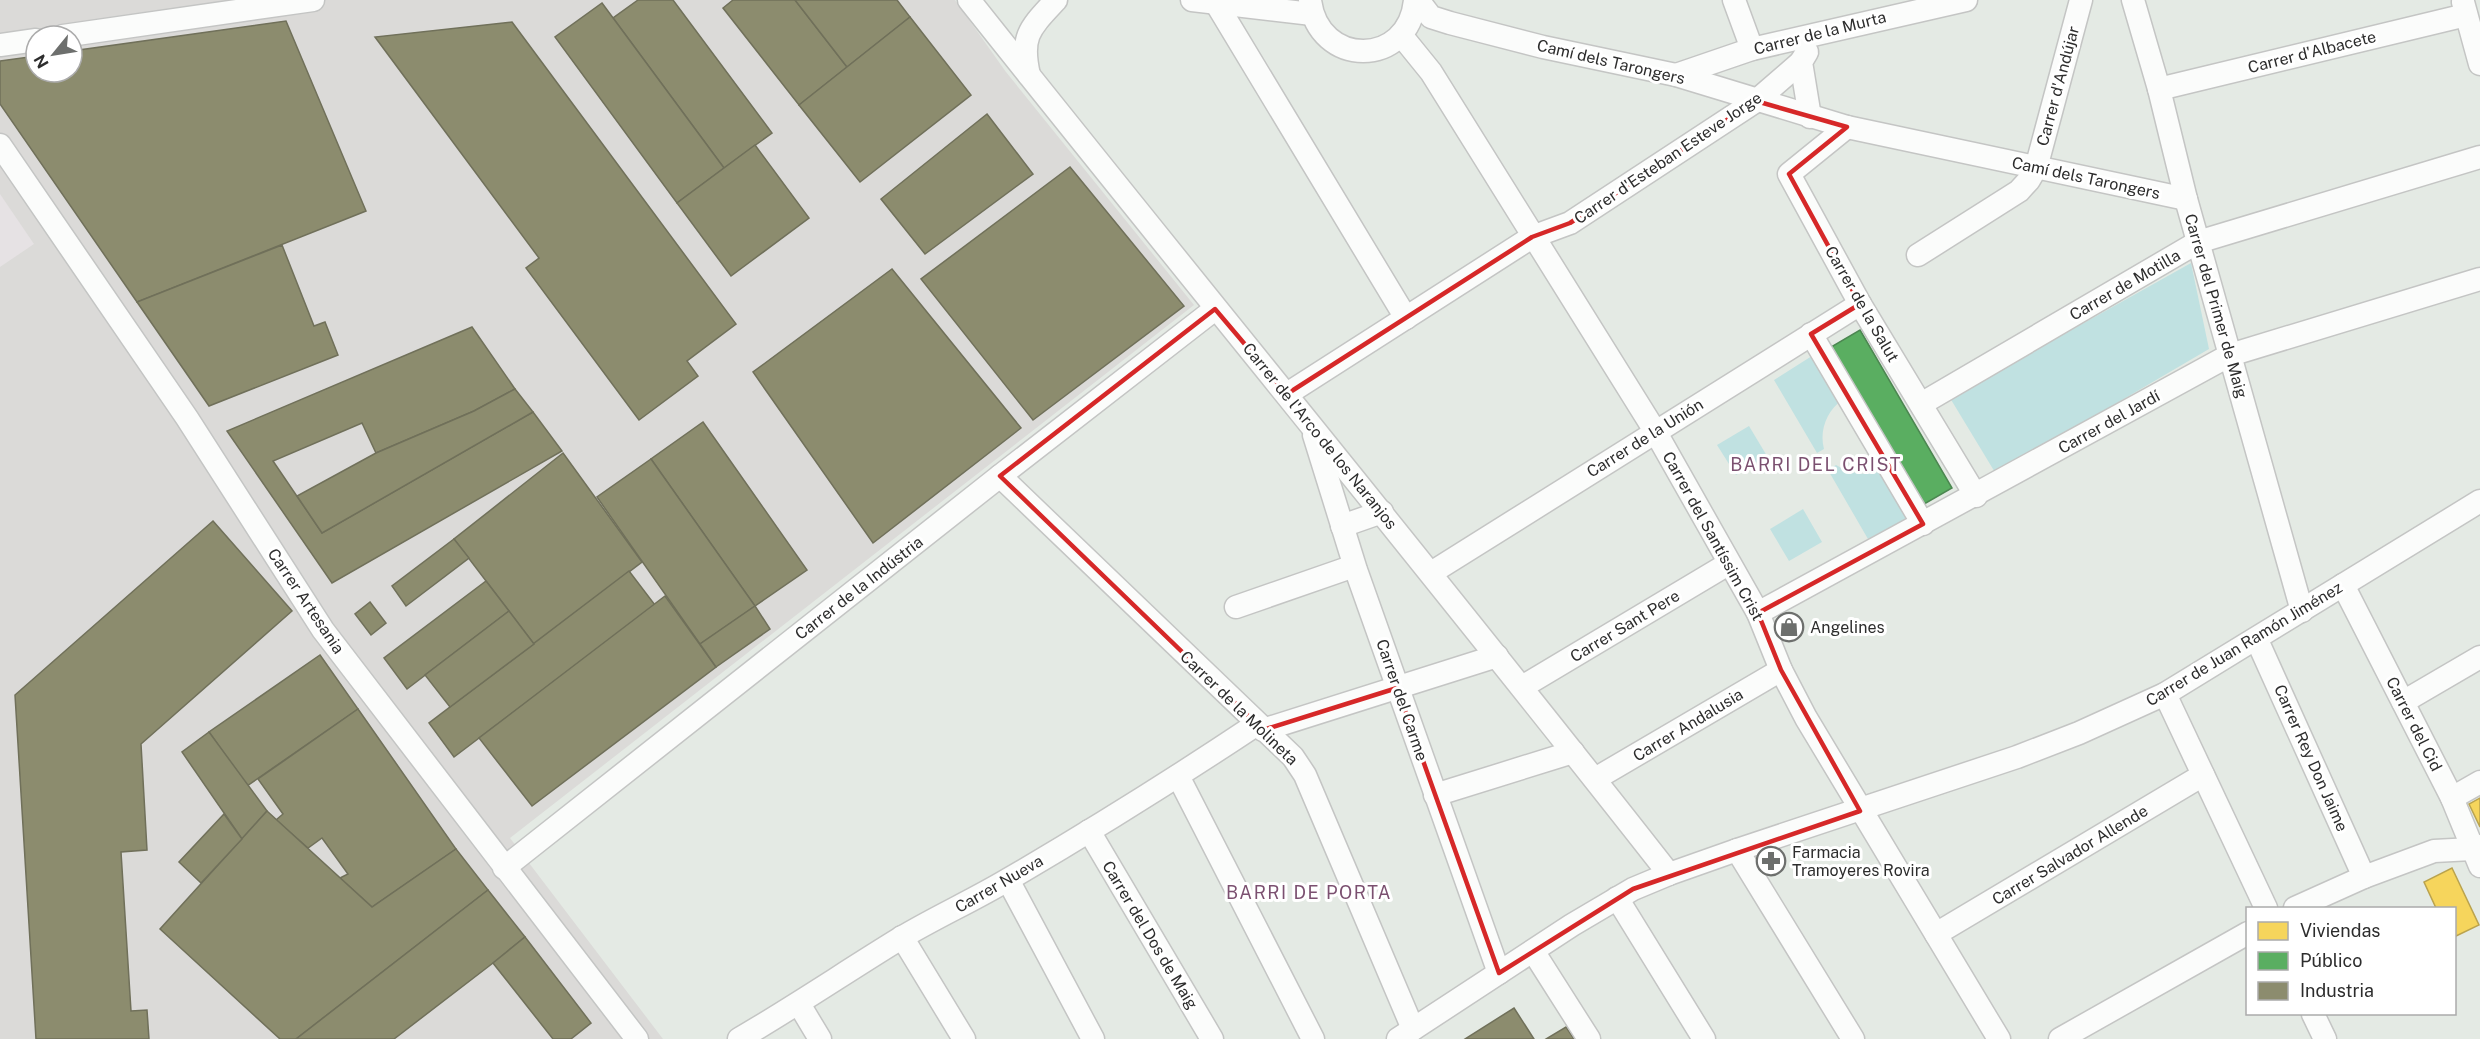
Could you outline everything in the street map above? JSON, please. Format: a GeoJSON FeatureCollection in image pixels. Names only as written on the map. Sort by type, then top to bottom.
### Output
{"type":"FeatureCollection","features":[{"type":"Feature","properties":{"kind":"street"},"geometry":{"type":"LineString","coordinates":[[84,33],[313,0]]}},
{"type":"Feature","properties":{"kind":"street","name":"Carrer de l'Arco de los Naranjos"},"geometry":{"type":"LineString","coordinates":[[969,0],[1215,309],[1287,394],[1431,573],[1669,874]]}},
{"type":"Feature","properties":{"kind":"street"},"geometry":{"type":"LineString","coordinates":[[1030,77],[1024,53],[1026,37],[1056,0]]}},
{"type":"Feature","properties":{"kind":"street"},"geometry":{"type":"LineString","coordinates":[[1192,0],[1311,7],[1318,27],[1327,37],[1351,50],[1365,51],[1378,49],[1411,13]]}},
{"type":"Feature","properties":{"kind":"street"},"geometry":{"type":"LineString","coordinates":[[1734,0],[1752,49]]}},
{"type":"Feature","properties":{"kind":"street","name":"Carrer de la Murta"},"geometry":{"type":"LineString","coordinates":[[1676,75],[1752,49],[1818,34],[1875,9],[1966,0]]}},
{"type":"Feature","properties":{"kind":"street","name":"Carrer d'Andújar"},"geometry":{"type":"LineString","coordinates":[[1918,255],[2019,191],[2037,168],[2081,0]]}},
{"type":"Feature","properties":{"kind":"street","name":"Carrer del Primer de Maig"},"geometry":{"type":"LineString","coordinates":[[2133,0],[2159,89],[2186,199],[2302,611]]}},
{"type":"Feature","properties":{"kind":"street"},"geometry":{"type":"LineString","coordinates":[[1216,3],[1406,318]]}},
{"type":"Feature","properties":{"kind":"street"},"geometry":{"type":"LineString","coordinates":[[2464,7],[2480,64]]}},
{"type":"Feature","properties":{"kind":"street","name":"Carrer d'Albacete"},"geometry":{"type":"LineString","coordinates":[[2159,89],[2464,7]]}},
{"type":"Feature","properties":{"kind":"street","name":"Camí dels Tarongers"},"geometry":{"type":"LineString","coordinates":[[1411,13],[1543,47],[1676,75],[1847,127],[2186,199]]}},
{"type":"Feature","properties":{"kind":"street","name":"Carrer del Santíssim Crist"},"geometry":{"type":"LineString","coordinates":[[1411,13],[1431,72],[1655,432],[1728,564],[1758,613],[1781,670],[1860,811],[1999,1039]]}},
{"type":"Feature","properties":{"kind":"street"},"geometry":{"type":"LineString","coordinates":[[1810,117],[1801,62],[1818,34]]}},
{"type":"Feature","properties":{"kind":"street"},"geometry":{"type":"LineString","coordinates":[[0,45],[24,42]]}},
{"type":"Feature","properties":{"kind":"street","name":"Carrer d'Esteban Esteve Jorge"},"geometry":{"type":"LineString","coordinates":[[1287,394],[1532,237],[1570,223],[1756,101],[1801,62]]}},
{"type":"Feature","properties":{"kind":"street","name":"Carrer de la Salut"},"geometry":{"type":"LineString","coordinates":[[1847,127],[1790,174],[1860,304],[1976,496]]}},
{"type":"Feature","properties":{"kind":"street","name":"Carrer Artesania"},"geometry":{"type":"LineString","coordinates":[[0,145],[187,418],[323,630],[637,1039]]}},
{"type":"Feature","properties":{"kind":"street","name":"Carrer de Motilla"},"geometry":{"type":"LineString","coordinates":[[1922,404],[2198,242],[2480,157]]}},
{"type":"Feature","properties":{"kind":"street","name":"Carrer del Jardí"},"geometry":{"type":"LineString","coordinates":[[1758,613],[1976,496],[2230,355],[2480,279]]}},
{"type":"Feature","properties":{"kind":"street","name":"Carrer de la Unión"},"geometry":{"type":"LineString","coordinates":[[1431,573],[1860,304]]}},
{"type":"Feature","properties":{"kind":"street","name":"Carrer de la Indústria"},"geometry":{"type":"LineString","coordinates":[[504,868],[1215,309]]}},
{"type":"Feature","properties":{"kind":"street"},"geometry":{"type":"LineString","coordinates":[[1811,334],[1923,524]]}},
{"type":"Feature","properties":{"kind":"street","name":"Carrer del Carme"},"geometry":{"type":"LineString","coordinates":[[1311,425],[1354,566],[1499,973]]}},
{"type":"Feature","properties":{"kind":"street","name":"Carrer de la Molineta"},"geometry":{"type":"LineString","coordinates":[[1000,476],[1293,757],[1305,775],[1404,1036]]}},
{"type":"Feature","properties":{"kind":"street","name":"Carrer de Juan Ramón Jiménez"},"geometry":{"type":"LineString","coordinates":[[1404,1036],[1617,898],[1669,874],[2027,753],[2079,733],[2165,694],[2480,501]]}},
{"type":"Feature","properties":{"kind":"street"},"geometry":{"type":"LineString","coordinates":[[1342,526],[1382,512]]}},
{"type":"Feature","properties":{"kind":"street","name":"Carrer Sant Pere"},"geometry":{"type":"LineString","coordinates":[[1522,687],[1728,564]]}},
{"type":"Feature","properties":{"kind":"street"},"geometry":{"type":"LineString","coordinates":[[1236,607],[1354,566]]}},
{"type":"Feature","properties":{"kind":"street","name":"Carrer del Cid"},"geometry":{"type":"LineString","coordinates":[[2343,585],[2452,798],[2477,854]]}},
{"type":"Feature","properties":{"kind":"street","name":"Carrer Rey Don Jaime"},"geometry":{"type":"LineString","coordinates":[[2257,639],[2364,877]]}},
{"type":"Feature","properties":{"kind":"street","name":"Carrer Nueva"},"geometry":{"type":"LineString","coordinates":[[739,1039],[799,1004],[902,937],[1008,880],[1260,727],[1397,688],[1497,656]]}},
{"type":"Feature","properties":{"kind":"street"},"geometry":{"type":"LineString","coordinates":[[2403,702],[2480,657]]}},
{"type":"Feature","properties":{"kind":"street","name":"Carrer Andalusia"},"geometry":{"type":"LineString","coordinates":[[1595,780],[1781,670]]}},
{"type":"Feature","properties":{"kind":"street"},"geometry":{"type":"LineString","coordinates":[[2165,694],[2265,907]]}},
{"type":"Feature","properties":{"kind":"street"},"geometry":{"type":"LineString","coordinates":[[1435,795],[1573,752]]}},
{"type":"Feature","properties":{"kind":"street","name":"Carrer Salvador Allende"},"geometry":{"type":"LineString","coordinates":[[1936,934],[2203,775]]}},
{"type":"Feature","properties":{"kind":"street"},"geometry":{"type":"LineString","coordinates":[[1178,776],[1313,1039]]}},
{"type":"Feature","properties":{"kind":"street"},"geometry":{"type":"LineString","coordinates":[[2452,798],[2480,782]]}},
{"type":"Feature","properties":{"kind":"street","name":"Carrer del Dos de Maig"},"geometry":{"type":"LineString","coordinates":[[1089,831],[1212,1039]]}},
{"type":"Feature","properties":{"kind":"street"},"geometry":{"type":"LineString","coordinates":[[1737,850],[1853,1039]]}},
{"type":"Feature","properties":{"kind":"street"},"geometry":{"type":"LineString","coordinates":[[2299,907],[2364,877],[2433,851],[2477,854]]}},
{"type":"Feature","properties":{"kind":"street"},"geometry":{"type":"LineString","coordinates":[[1008,880],[1093,1039]]}},
{"type":"Feature","properties":{"kind":"street"},"geometry":{"type":"LineString","coordinates":[[1617,898],[1704,1039]]}},
{"type":"Feature","properties":{"kind":"street"},"geometry":{"type":"LineString","coordinates":[[2060,1039],[2246,934]]}},
{"type":"Feature","properties":{"kind":"street"},"geometry":{"type":"LineString","coordinates":[[902,937],[964,1039]]}},
{"type":"Feature","properties":{"kind":"street"},"geometry":{"type":"LineString","coordinates":[[1533,951],[1590,1039]]}},
{"type":"Feature","properties":{"kind":"street"},"geometry":{"type":"LineString","coordinates":[[799,1004],[820,1039]]}},
{"type":"Feature","properties":{"kind":"street"},"geometry":{"type":"LineString","coordinates":[[2313,1015],[2323,1038]]}},
{"type":"Feature","properties":{"kind":"highlighted area"},"geometry":{"type":"Polygon","coordinates":[[[1756,101],[1847,127],[1789,174],[1860,304],[1811,334],[1923,524],[1758,613],[1781,670],[1860,811],[1633,889],[1499,973],[1397,688],[1263,730],[1000,476],[1215,309],[1287,394],[1532,237],[1570,223],[1756,101]]]}},
{"type":"Feature","properties":{"kind":"shaded area"},"geometry":{"type":"Polygon","coordinates":[[[0,0],[955,0],[1006,72],[1194,305],[510,838],[663,1039],[0,1039],[0,0]]]}},
{"type":"Feature","properties":{"kind":"shaded area"},"geometry":{"type":"Polygon","coordinates":[[[0,194],[34,244],[0,267],[0,194]]]}},
{"type":"Feature","properties":{"kind":"shaded area"},"geometry":{"type":"Polygon","coordinates":[[[2191,263],[2209,349],[1996,474],[1950,398],[2191,263]]]}},
{"type":"Feature","properties":{"kind":"shaded area"},"geometry":{"type":"Polygon","coordinates":[[[1815,354],[1842,400],[1828,415],[1823,435],[1824,449],[1817,453],[1774,380],[1815,354]]]}},
{"type":"Feature","properties":{"kind":"shaded area"},"geometry":{"type":"Polygon","coordinates":[[[1749,426],[1767,456],[1736,475],[1717,445],[1749,426]]]}},
{"type":"Feature","properties":{"kind":"shaded area"},"geometry":{"type":"Polygon","coordinates":[[[1836,465],[1860,474],[1884,470],[1911,516],[1868,539],[1828,470],[1836,465]]]}},
{"type":"Feature","properties":{"kind":"shaded area"},"geometry":{"type":"Polygon","coordinates":[[[1803,509],[1822,542],[1789,561],[1770,529],[1803,509]]]}},
{"type":"Feature","properties":{"kind":"building: Viviendas"},"geometry":{"type":"Polygon","coordinates":[[[2480,798],[2480,827],[2469,804],[2480,798]]]}},
{"type":"Feature","properties":{"kind":"building: Viviendas"},"geometry":{"type":"Polygon","coordinates":[[[2452,868],[2479,925],[2456,936],[2456,907],[2436,907],[2424,882],[2452,868]]]}},
{"type":"Feature","properties":{"kind":"building: Público"},"geometry":{"type":"Polygon","coordinates":[[[1860,330],[1952,488],[1919,507],[1826,350],[1860,330]]]}},
{"type":"Feature","properties":{"kind":"building: Industria"},"geometry":{"type":"Polygon","coordinates":[[[638,0],[673,0],[772,133],[724,168],[613,18],[638,0]]]}},
{"type":"Feature","properties":{"kind":"building: Industria"},"geometry":{"type":"Polygon","coordinates":[[[733,0],[795,0],[847,67],[799,105],[723,8],[733,0]]]}},
{"type":"Feature","properties":{"kind":"building: Industria"},"geometry":{"type":"Polygon","coordinates":[[[795,0],[897,0],[910,17],[847,67],[795,0]]]}},
{"type":"Feature","properties":{"kind":"building: Industria"},"geometry":{"type":"Polygon","coordinates":[[[602,3],[724,168],[677,203],[555,37],[602,3]]]}},
{"type":"Feature","properties":{"kind":"building: Industria"},"geometry":{"type":"Polygon","coordinates":[[[910,17],[971,95],[860,182],[799,105],[910,17]]]}},
{"type":"Feature","properties":{"kind":"building: Industria"},"geometry":{"type":"Polygon","coordinates":[[[286,21],[366,211],[137,302],[0,104],[0,61],[24,58],[24,84],[84,84],[84,49],[286,21]]]}},
{"type":"Feature","properties":{"kind":"building: Industria"},"geometry":{"type":"Polygon","coordinates":[[[512,22],[736,324],[687,361],[698,376],[639,420],[526,268],[539,258],[375,37],[512,22]]]}},
{"type":"Feature","properties":{"kind":"building: Industria"},"geometry":{"type":"Polygon","coordinates":[[[987,114],[1033,174],[925,254],[881,199],[987,114]]]}},
{"type":"Feature","properties":{"kind":"building: Industria"},"geometry":{"type":"Polygon","coordinates":[[[755,145],[809,218],[731,276],[677,203],[755,145]]]}},
{"type":"Feature","properties":{"kind":"building: Industria"},"geometry":{"type":"Polygon","coordinates":[[[1070,167],[1184,306],[1033,420],[921,279],[1070,167]]]}},
{"type":"Feature","properties":{"kind":"building: Industria"},"geometry":{"type":"Polygon","coordinates":[[[282,245],[314,326],[325,322],[338,355],[209,406],[137,302],[282,245]]]}},
{"type":"Feature","properties":{"kind":"building: Industria"},"geometry":{"type":"Polygon","coordinates":[[[892,269],[1021,428],[873,543],[753,372],[892,269]]]}},
{"type":"Feature","properties":{"kind":"building: Industria"},"geometry":{"type":"Polygon","coordinates":[[[472,327],[515,389],[474,411],[376,453],[362,423],[273,461],[322,533],[533,412],[562,451],[332,583],[227,431],[472,327]]]}},
{"type":"Feature","properties":{"kind":"building: Industria"},"geometry":{"type":"Polygon","coordinates":[[[515,389],[533,412],[322,533],[297,496],[376,453],[474,411],[515,389]]]}},
{"type":"Feature","properties":{"kind":"building: Industria"},"geometry":{"type":"Polygon","coordinates":[[[703,422],[807,570],[755,606],[651,459],[703,422]]]}},
{"type":"Feature","properties":{"kind":"building: Industria"},"geometry":{"type":"Polygon","coordinates":[[[563,453],[642,562],[534,644],[454,539],[563,453]]]}},
{"type":"Feature","properties":{"kind":"building: Industria"},"geometry":{"type":"Polygon","coordinates":[[[651,459],[755,606],[700,644],[597,497],[651,459]]]}},
{"type":"Feature","properties":{"kind":"building: Industria"},"geometry":{"type":"Polygon","coordinates":[[[213,521],[292,611],[141,744],[147,850],[121,852],[131,1011],[147,1010],[149,1039],[36,1039],[15,695],[213,521]]]}},
{"type":"Feature","properties":{"kind":"building: Industria"},"geometry":{"type":"Polygon","coordinates":[[[454,539],[469,558],[406,606],[392,586],[454,539]]]}},
{"type":"Feature","properties":{"kind":"building: Industria"},"geometry":{"type":"Polygon","coordinates":[[[629,571],[655,605],[454,757],[429,723],[629,571]]]}},
{"type":"Feature","properties":{"kind":"building: Industria"},"geometry":{"type":"Polygon","coordinates":[[[486,581],[509,611],[407,689],[384,658],[486,581]]]}},
{"type":"Feature","properties":{"kind":"building: Industria"},"geometry":{"type":"Polygon","coordinates":[[[665,596],[716,667],[532,806],[479,738],[665,596]]]}},
{"type":"Feature","properties":{"kind":"building: Industria"},"geometry":{"type":"Polygon","coordinates":[[[370,602],[386,623],[371,635],[355,614],[370,602]]]}},
{"type":"Feature","properties":{"kind":"building: Industria"},"geometry":{"type":"Polygon","coordinates":[[[755,606],[770,629],[716,667],[700,644],[755,606]]]}},
{"type":"Feature","properties":{"kind":"building: Industria"},"geometry":{"type":"Polygon","coordinates":[[[509,611],[534,644],[450,707],[425,675],[509,611]]]}},
{"type":"Feature","properties":{"kind":"building: Industria"},"geometry":{"type":"Polygon","coordinates":[[[320,655],[358,709],[247,786],[209,732],[320,655]]]}},
{"type":"Feature","properties":{"kind":"building: Industria"},"geometry":{"type":"Polygon","coordinates":[[[358,709],[456,849],[372,907],[340,878],[348,874],[322,838],[308,848],[276,820],[283,814],[258,779],[358,709]]]}},
{"type":"Feature","properties":{"kind":"building: Industria"},"geometry":{"type":"Polygon","coordinates":[[[209,732],[267,811],[242,839],[182,752],[209,732]]]}},
{"type":"Feature","properties":{"kind":"building: Industria"},"geometry":{"type":"Polygon","coordinates":[[[267,811],[372,907],[456,849],[488,890],[296,1039],[280,1039],[160,929],[267,811]]]}},
{"type":"Feature","properties":{"kind":"building: Industria"},"geometry":{"type":"Polygon","coordinates":[[[224,814],[242,839],[201,883],[179,862],[224,814]]]}},
{"type":"Feature","properties":{"kind":"building: Industria"},"geometry":{"type":"Polygon","coordinates":[[[488,890],[525,937],[493,963],[394,1039],[296,1039],[488,890]]]}},
{"type":"Feature","properties":{"kind":"building: Industria"},"geometry":{"type":"Polygon","coordinates":[[[525,937],[591,1023],[571,1039],[553,1039],[493,963],[525,937]]]}},
{"type":"Feature","properties":{"kind":"building: Industria"},"geometry":{"type":"Polygon","coordinates":[[[1514,1008],[1534,1039],[1465,1039],[1514,1008]]]}},
{"type":"Feature","properties":{"kind":"building: Industria"},"geometry":{"type":"Polygon","coordinates":[[[1566,1027],[1574,1039],[1546,1039],[1566,1027]]]}},
{"type":"Feature","properties":{"kind":"place","name":"Angelines"},"geometry":{"type":"Point","coordinates":[1789,627]}},
{"type":"Feature","properties":{"kind":"place","name":"Farmacia Tramoyeres Rovira"},"geometry":{"type":"Point","coordinates":[1771,861]}},
{"type":"Feature","properties":{"kind":"district","name":"BARRI DEL CRIST"},"geometry":{"type":"Point","coordinates":[1816,464]}},
{"type":"Feature","properties":{"kind":"district","name":"BARRI DE PORTA"},"geometry":{"type":"Point","coordinates":[1309,892]}}]}
